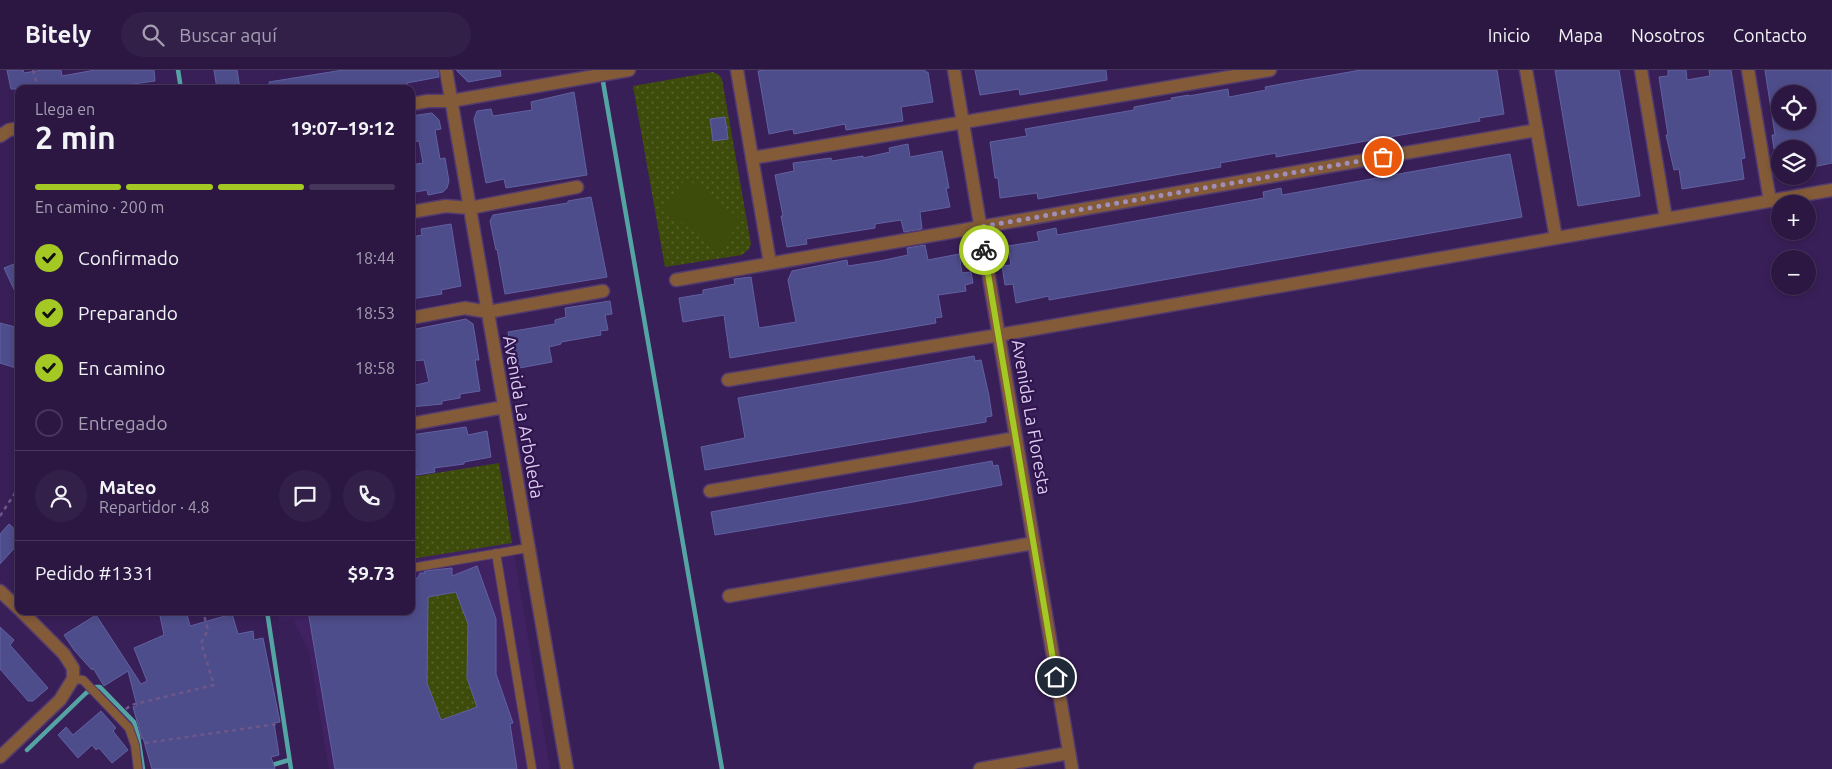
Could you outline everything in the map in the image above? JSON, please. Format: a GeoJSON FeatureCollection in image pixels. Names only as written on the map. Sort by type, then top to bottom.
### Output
{"type":"FeatureCollection","features":[{"type":"Feature","properties":{"kind":"street","name":"Avenida La Arboleda"},"geometry":{"type":"LineString","coordinates":[[446,70],[567,769]]}},
{"type":"Feature","properties":{"kind":"street"},"geometry":{"type":"LineString","coordinates":[[415,103],[451,101],[629,70]]}},
{"type":"Feature","properties":{"kind":"street"},"geometry":{"type":"LineString","coordinates":[[737,70],[770,263]]}},
{"type":"Feature","properties":{"kind":"street","name":"Avenida La Floresta"},"geometry":{"type":"LineString","coordinates":[[954,70],[1072,769]]}},
{"type":"Feature","properties":{"kind":"street"},"geometry":{"type":"LineString","coordinates":[[752,158],[963,124],[1270,70]]}},
{"type":"Feature","properties":{"kind":"street"},"geometry":{"type":"LineString","coordinates":[[1526,70],[1556,238]]}},
{"type":"Feature","properties":{"kind":"street"},"geometry":{"type":"LineString","coordinates":[[1641,70],[1666,219]]}},
{"type":"Feature","properties":{"kind":"street"},"geometry":{"type":"LineString","coordinates":[[1748,70],[1770,201]]}},
{"type":"Feature","properties":{"kind":"street"},"geometry":{"type":"LineString","coordinates":[[0,136],[9,130],[15,129]]}},
{"type":"Feature","properties":{"kind":"street"},"geometry":{"type":"LineString","coordinates":[[676,280],[1537,130]]}},
{"type":"Feature","properties":{"kind":"street"},"geometry":{"type":"LineString","coordinates":[[415,211],[446,206],[470,208],[577,187]]}},
{"type":"Feature","properties":{"kind":"street"},"geometry":{"type":"LineString","coordinates":[[728,380],[999,335],[1832,190]]}},
{"type":"Feature","properties":{"kind":"street"},"geometry":{"type":"LineString","coordinates":[[415,317],[465,308],[488,312],[603,292]]}},
{"type":"Feature","properties":{"kind":"street"},"geometry":{"type":"LineString","coordinates":[[415,423],[504,408]]}},
{"type":"Feature","properties":{"kind":"street"},"geometry":{"type":"LineString","coordinates":[[710,491],[1016,438]]}},
{"type":"Feature","properties":{"kind":"street"},"geometry":{"type":"LineString","coordinates":[[728,596],[1034,543]]}},
{"type":"Feature","properties":{"kind":"street"},"geometry":{"type":"LineString","coordinates":[[0,590],[15,605]]}},
{"type":"Feature","properties":{"kind":"street"},"geometry":{"type":"LineString","coordinates":[[0,758],[60,700],[73,678],[73,668],[64,654],[25,615]]}},
{"type":"Feature","properties":{"kind":"street"},"geometry":{"type":"LineString","coordinates":[[980,769],[1069,753]]}},
{"type":"Feature","properties":{"kind":"lane"},"geometry":{"type":"LineString","coordinates":[[415,567],[528,548]]}},
{"type":"Feature","properties":{"kind":"lane"},"geometry":{"type":"LineString","coordinates":[[496,553],[532,769]]}},
{"type":"Feature","properties":{"kind":"lane"},"geometry":{"type":"LineString","coordinates":[[73,678],[83,680],[129,728],[135,745],[138,769]]}},
{"type":"Feature","properties":{"kind":"path"},"geometry":{"type":"LineString","coordinates":[[33,70],[37,85]]}},
{"type":"Feature","properties":{"kind":"path"},"geometry":{"type":"LineString","coordinates":[[0,516],[15,492]]}},
{"type":"Feature","properties":{"kind":"path"},"geometry":{"type":"LineString","coordinates":[[128,708],[131,705],[214,685],[201,643],[208,630],[204,615]]}},
{"type":"Feature","properties":{"kind":"path"},"geometry":{"type":"LineString","coordinates":[[141,744],[277,724]]}},
{"type":"Feature","properties":{"kind":"shaded area"},"geometry":{"type":"Polygon","coordinates":[[[512,543],[550,769],[329,769],[309,651],[293,619],[279,622],[278,615],[415,615],[415,558],[512,543]]]}},
{"type":"Feature","properties":{"kind":"green space"},"geometry":{"type":"Polygon","coordinates":[[[713,72],[722,79],[751,244],[749,249],[742,255],[665,267],[633,86],[713,72]]]}},
{"type":"Feature","properties":{"kind":"green space"},"geometry":{"type":"Polygon","coordinates":[[[686,178],[742,220],[719,250],[663,209],[686,178]]]}},
{"type":"Feature","properties":{"kind":"green space"},"geometry":{"type":"Polygon","coordinates":[[[499,463],[512,543],[415,558],[415,476],[499,463]]]}},
{"type":"Feature","properties":{"kind":"green space"},"geometry":{"type":"Polygon","coordinates":[[[456,592],[468,624],[467,678],[477,707],[441,720],[427,683],[428,597],[456,592]]]}},
{"type":"Feature","properties":{"kind":"building"},"geometry":{"type":"Polygon","coordinates":[[[7,70],[23,70],[24,73],[42,70],[61,70],[62,76],[95,70],[154,70],[155,81],[126,85],[15,85],[15,89],[11,89],[7,70]]]}},
{"type":"Feature","properties":{"kind":"building"},"geometry":{"type":"Polygon","coordinates":[[[214,70],[237,70],[239,85],[216,85],[214,70]]]}},
{"type":"Feature","properties":{"kind":"building"},"geometry":{"type":"Polygon","coordinates":[[[343,70],[438,70],[439,77],[407,83],[407,85],[269,85],[269,82],[343,70]]]}},
{"type":"Feature","properties":{"kind":"building"},"geometry":{"type":"Polygon","coordinates":[[[456,70],[500,70],[501,76],[468,82],[456,70]]]}},
{"type":"Feature","properties":{"kind":"building"},"geometry":{"type":"Polygon","coordinates":[[[925,70],[925,72],[928,72],[933,102],[901,107],[903,121],[846,130],[845,124],[794,134],[793,129],[769,134],[758,71],[925,70]]]}},
{"type":"Feature","properties":{"kind":"building"},"geometry":{"type":"Polygon","coordinates":[[[975,70],[1106,70],[1107,80],[1020,95],[1019,89],[980,95],[975,70]]]}},
{"type":"Feature","properties":{"kind":"building"},"geometry":{"type":"Polygon","coordinates":[[[1361,70],[1497,70],[1504,114],[1479,118],[1480,121],[1390,137],[1391,142],[1373,146],[1372,140],[1276,157],[1276,153],[1220,163],[1221,167],[1038,199],[1037,193],[1000,198],[998,178],[995,178],[990,142],[1027,136],[1025,129],[1134,110],[1134,107],[1172,100],[1171,98],[1228,89],[1229,97],[1266,90],[1265,87],[1361,70]]]}},
{"type":"Feature","properties":{"kind":"building"},"geometry":{"type":"Polygon","coordinates":[[[1555,70],[1619,70],[1640,196],[1578,206],[1555,70]]]}},
{"type":"Feature","properties":{"kind":"building"},"geometry":{"type":"Polygon","coordinates":[[[1668,70],[1686,70],[1687,80],[1710,76],[1709,70],[1731,70],[1745,158],[1741,159],[1744,179],[1682,189],[1679,169],[1674,170],[1666,135],[1668,135],[1659,77],[1668,76],[1668,70]]]}},
{"type":"Feature","properties":{"kind":"building"},"geometry":{"type":"Polygon","coordinates":[[[1765,70],[1832,70],[1832,163],[1816,166],[1816,140],[1773,140],[1772,135],[1775,135],[1774,130],[1816,130],[1816,85],[1771,85],[1771,109],[1765,70]]]}},
{"type":"Feature","properties":{"kind":"building"},"geometry":{"type":"Polygon","coordinates":[[[574,92],[587,175],[506,188],[504,179],[486,183],[474,119],[477,111],[491,109],[493,116],[532,110],[531,102],[574,92]]]}},
{"type":"Feature","properties":{"kind":"building"},"geometry":{"type":"Polygon","coordinates":[[[432,113],[439,120],[441,129],[435,130],[440,159],[445,158],[449,181],[447,188],[443,192],[428,195],[427,190],[415,192],[415,164],[423,163],[419,141],[415,142],[415,115],[432,113]]]}},
{"type":"Feature","properties":{"kind":"building"},"geometry":{"type":"Polygon","coordinates":[[[725,117],[728,139],[713,141],[710,119],[725,117]]]}},
{"type":"Feature","properties":{"kind":"building"},"geometry":{"type":"Polygon","coordinates":[[[908,144],[910,157],[942,151],[949,188],[946,188],[950,207],[920,212],[922,229],[904,232],[901,220],[875,224],[875,228],[806,239],[807,244],[787,247],[775,175],[794,171],[793,163],[831,158],[832,161],[863,156],[863,158],[890,152],[889,148],[908,144]]]}},
{"type":"Feature","properties":{"kind":"building"},"geometry":{"type":"Polygon","coordinates":[[[1510,154],[1522,217],[1049,300],[1049,296],[1016,303],[1013,284],[1005,285],[1002,266],[1011,265],[1008,246],[1039,241],[1037,232],[1056,228],[1057,235],[1264,198],[1263,192],[1281,188],[1282,195],[1510,154]]]}},
{"type":"Feature","properties":{"kind":"building"},"geometry":{"type":"Polygon","coordinates":[[[591,197],[607,277],[505,294],[490,221],[493,215],[568,203],[568,201],[591,197]]]}},
{"type":"Feature","properties":{"kind":"building"},"geometry":{"type":"Polygon","coordinates":[[[451,224],[461,286],[441,290],[442,294],[415,298],[415,236],[422,235],[421,229],[451,224]]]}},
{"type":"Feature","properties":{"kind":"building"},"geometry":{"type":"Polygon","coordinates":[[[925,245],[928,260],[959,254],[962,273],[971,272],[973,283],[965,285],[966,291],[938,295],[942,317],[935,318],[936,323],[730,358],[724,315],[683,322],[679,298],[703,294],[703,290],[735,284],[734,279],[751,277],[759,328],[796,322],[788,280],[792,271],[847,260],[848,266],[880,261],[908,255],[907,248],[925,245]]]}},
{"type":"Feature","properties":{"kind":"building"},"geometry":{"type":"Polygon","coordinates":[[[15,264],[15,291],[4,268],[15,264]]]}},
{"type":"Feature","properties":{"kind":"building"},"geometry":{"type":"Polygon","coordinates":[[[610,301],[612,314],[605,315],[608,330],[600,331],[601,335],[561,342],[561,344],[549,347],[552,362],[514,369],[508,332],[555,324],[555,320],[566,317],[565,308],[610,301]]]}},
{"type":"Feature","properties":{"kind":"building"},"geometry":{"type":"Polygon","coordinates":[[[466,319],[473,324],[479,360],[475,360],[480,391],[460,394],[460,398],[442,401],[442,404],[415,407],[415,385],[429,382],[424,360],[415,361],[415,329],[466,319]]]}},
{"type":"Feature","properties":{"kind":"building"},"geometry":{"type":"Polygon","coordinates":[[[0,323],[15,327],[15,368],[0,363],[0,323]]]}},
{"type":"Feature","properties":{"kind":"building"},"geometry":{"type":"Polygon","coordinates":[[[974,356],[975,361],[981,360],[989,396],[992,416],[986,417],[986,422],[705,470],[701,447],[745,438],[738,398],[974,356]]]}},
{"type":"Feature","properties":{"kind":"building"},"geometry":{"type":"Polygon","coordinates":[[[466,427],[468,435],[487,431],[491,457],[464,462],[464,464],[434,468],[435,472],[416,475],[415,434],[466,427]]]}},
{"type":"Feature","properties":{"kind":"building"},"geometry":{"type":"Polygon","coordinates":[[[992,461],[993,466],[998,465],[1002,485],[715,535],[711,512],[992,461]]]}},
{"type":"Feature","properties":{"kind":"building"},"geometry":{"type":"Polygon","coordinates":[[[9,524],[15,529],[15,547],[0,564],[0,534],[9,524]]]}},
{"type":"Feature","properties":{"kind":"building"},"geometry":{"type":"Polygon","coordinates":[[[477,566],[496,619],[496,674],[513,723],[510,724],[517,769],[335,769],[309,615],[415,615],[415,578],[418,578],[420,573],[425,573],[424,571],[452,568],[452,576],[477,566]],[[456,592],[428,597],[427,683],[441,720],[477,707],[467,678],[468,624],[456,592]]]}},
{"type":"Feature","properties":{"kind":"building"},"geometry":{"type":"Polygon","coordinates":[[[96,615],[141,684],[147,681],[134,648],[164,635],[160,615],[187,615],[190,626],[232,615],[238,634],[253,631],[254,640],[263,638],[280,722],[274,723],[279,755],[271,757],[275,769],[152,769],[133,707],[137,706],[128,671],[104,686],[93,668],[92,670],[74,650],[64,635],[96,615]]]}},
{"type":"Feature","properties":{"kind":"building"},"geometry":{"type":"Polygon","coordinates":[[[0,627],[14,640],[10,645],[48,688],[33,701],[28,701],[0,669],[0,627]]]}},
{"type":"Feature","properties":{"kind":"building"},"geometry":{"type":"Polygon","coordinates":[[[101,711],[116,728],[113,731],[128,750],[112,763],[99,748],[96,750],[92,745],[78,758],[58,735],[66,727],[73,735],[101,711]]]}},
{"type":"Feature","properties":{"kind":"waterway"},"geometry":{"type":"LineString","coordinates":[[178,70],[180,85]]}},
{"type":"Feature","properties":{"kind":"waterway"},"geometry":{"type":"LineString","coordinates":[[602,76],[722,769]]}},
{"type":"Feature","properties":{"kind":"waterway"},"geometry":{"type":"LineString","coordinates":[[268,615],[291,769]]}},
{"type":"Feature","properties":{"kind":"waterway"},"geometry":{"type":"LineString","coordinates":[[27,750],[86,693],[96,687],[100,687],[134,722],[143,769]]}},
{"type":"Feature","properties":{"kind":"waterway"},"geometry":{"type":"LineString","coordinates":[[259,769],[289,760]]}},
{"type":"Feature","properties":{"kind":"way so far"},"geometry":{"type":"LineString","coordinates":[[984,250],[980,227],[1383,157]]}},
{"type":"Feature","properties":{"kind":"route"},"geometry":{"type":"LineString","coordinates":[[984,250],[1056,677]]}}]}
